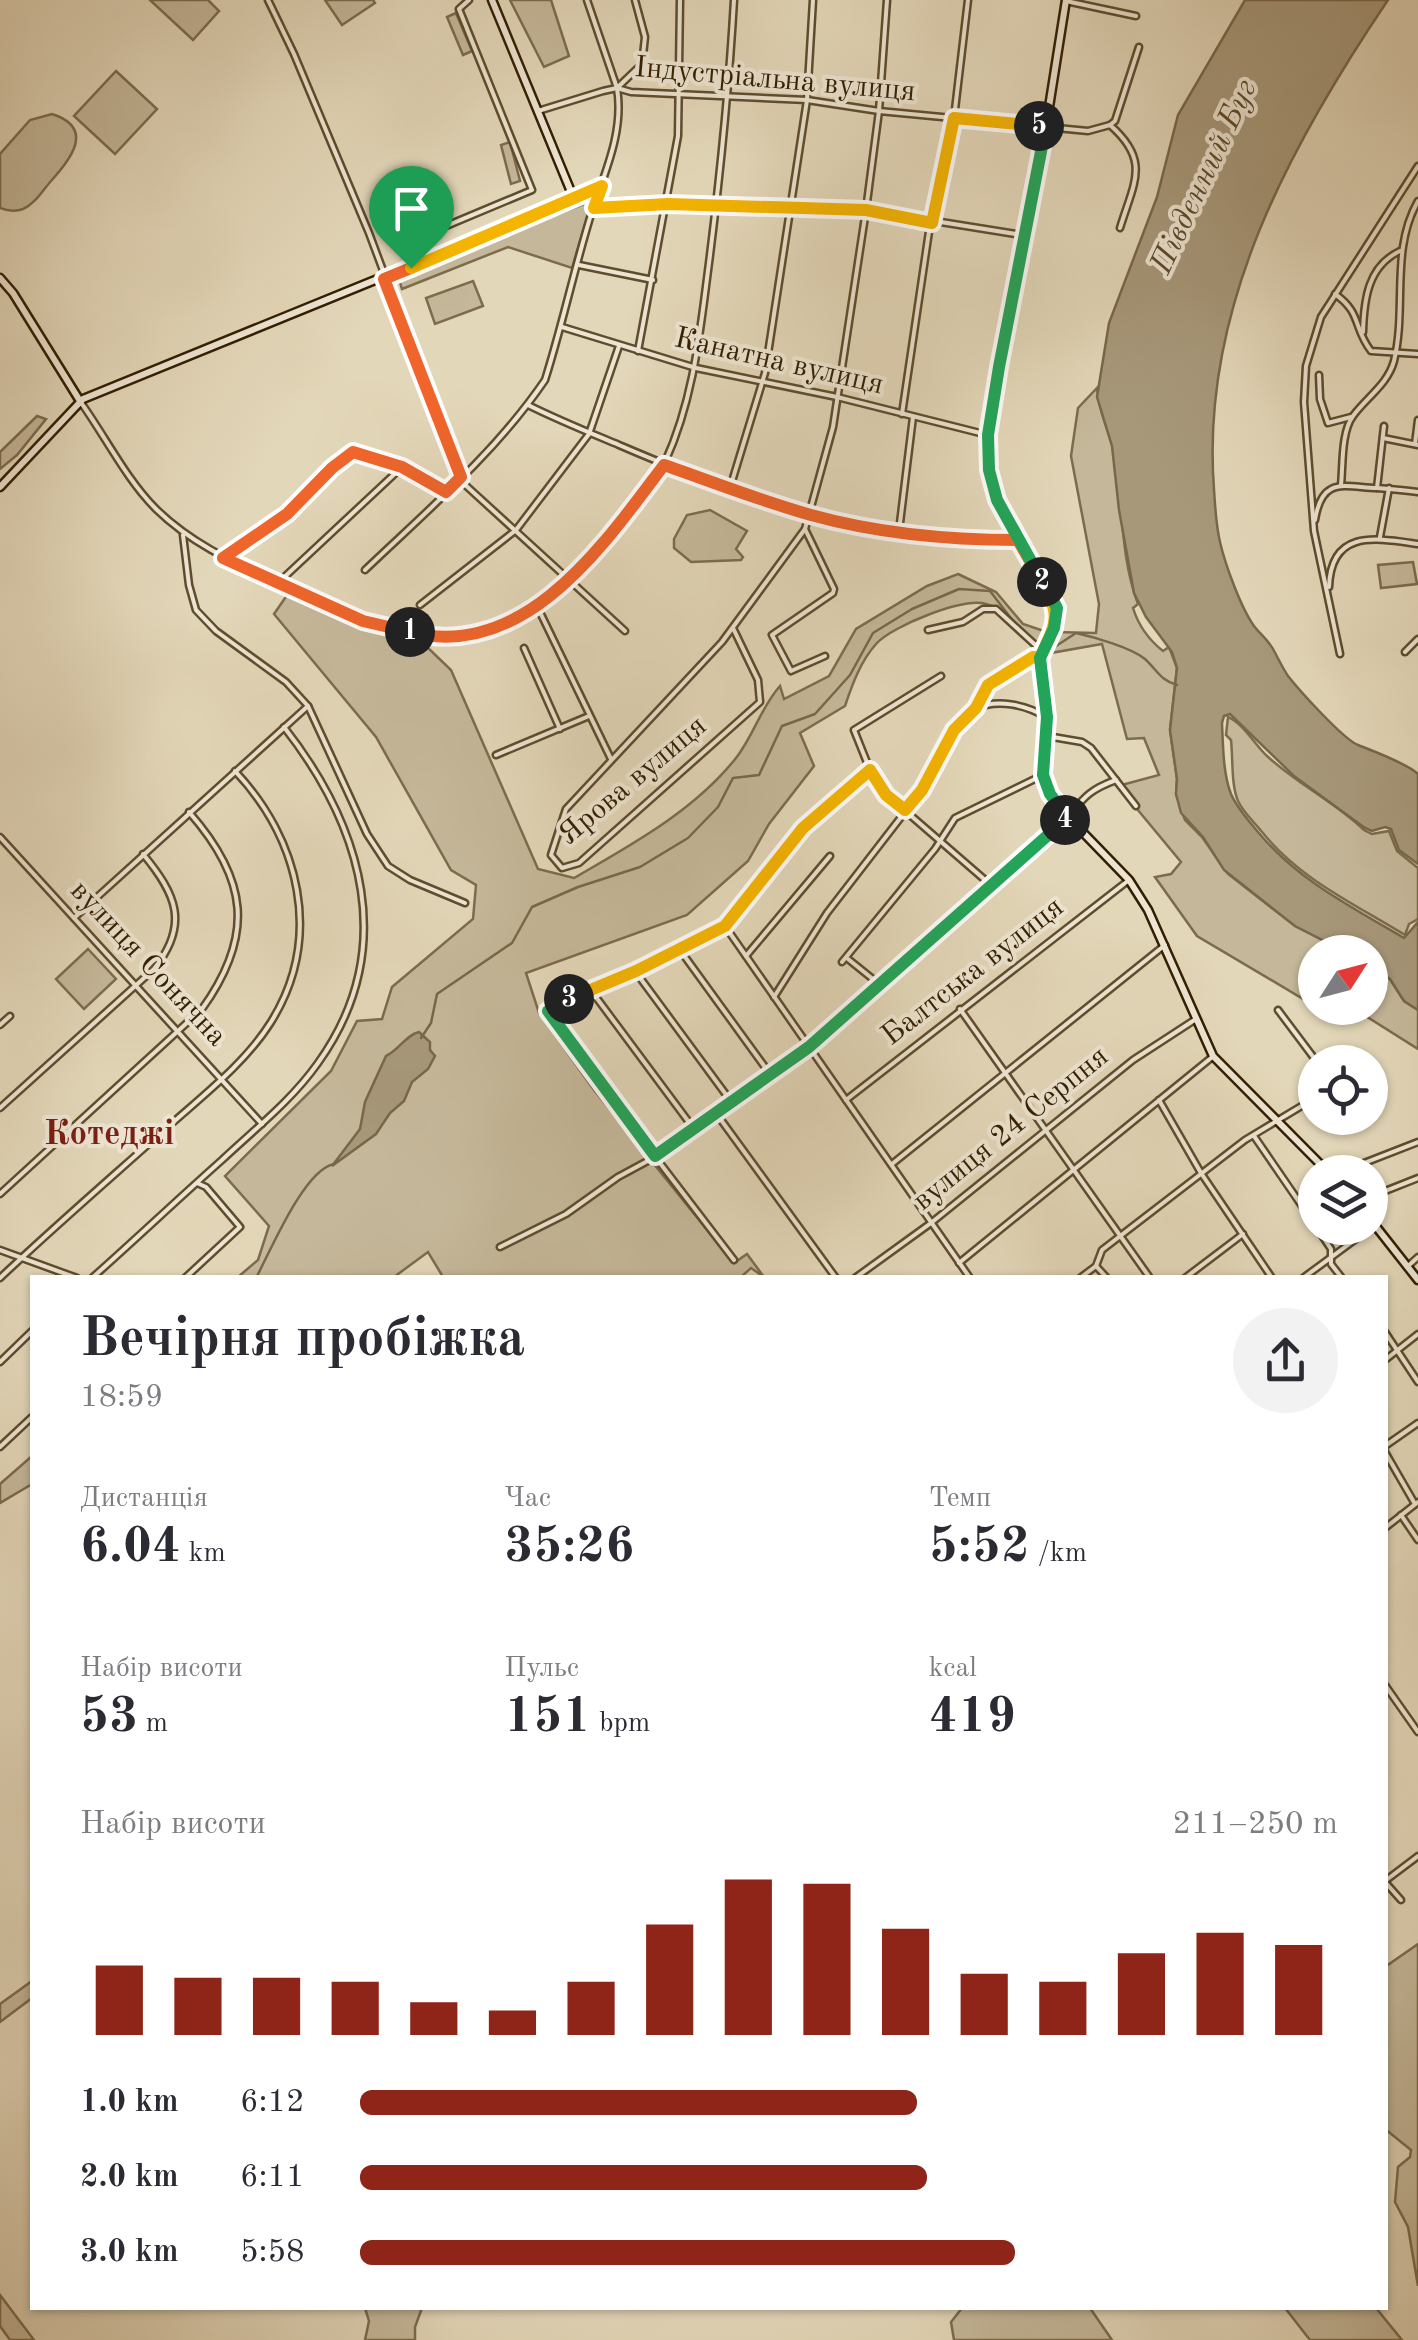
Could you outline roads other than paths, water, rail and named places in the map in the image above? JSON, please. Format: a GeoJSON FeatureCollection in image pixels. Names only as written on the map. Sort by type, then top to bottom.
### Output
{"type":"FeatureCollection","features":[{"type":"Feature","properties":{"kind":"street"},"geometry":{"type":"LineString","coordinates":[[268,0],[340,160],[462,482],[625,631]]}},
{"type":"Feature","properties":{"kind":"street"},"geometry":{"type":"LineString","coordinates":[[411,268],[403,244],[532,190],[460,9],[469,0]]}},
{"type":"Feature","properties":{"kind":"street"},"geometry":{"type":"LineString","coordinates":[[492,0],[574,199]]}},
{"type":"Feature","properties":{"kind":"street"},"geometry":{"type":"LineString","coordinates":[[365,570],[461,477],[545,380],[602,186],[620,104],[587,0]]}},
{"type":"Feature","properties":{"kind":"street"},"geometry":{"type":"LineString","coordinates":[[538,111],[617,88],[642,64],[642,19],[635,0]]}},
{"type":"Feature","properties":{"kind":"street"},"geometry":{"type":"LineString","coordinates":[[638,351],[678,136],[680,0]]}},
{"type":"Feature","properties":{"kind":"street"},"geometry":{"type":"LineString","coordinates":[[0,278],[14,293],[80,401],[152,504],[182,532],[223,558],[363,621],[442,637],[490,630],[536,606],[569,578],[664,465],[696,368],[717,205],[734,0]]}},
{"type":"Feature","properties":{"kind":"street"},"geometry":{"type":"LineString","coordinates":[[730,488],[762,383],[792,210],[807,100],[813,0]]}},
{"type":"Feature","properties":{"kind":"street"},"geometry":{"type":"LineString","coordinates":[[536,606],[612,761],[733,628],[805,528],[833,426],[879,111],[887,0]]}},
{"type":"Feature","properties":{"kind":"street"},"geometry":{"type":"LineString","coordinates":[[902,414],[932,223],[954,118],[968,0]]}},
{"type":"Feature","properties":{"kind":"street"},"geometry":{"type":"LineString","coordinates":[[1136,16],[1066,0],[988,435],[989,470],[997,500],[1057,608],[1054,628],[1042,655],[1048,736],[1043,775],[1050,794],[1129,880],[1166,945],[1213,1056],[1310,1155]]}},
{"type":"Feature","properties":{"kind":"street"},"geometry":{"type":"LineString","coordinates":[[1120,228],[1138,163],[1130,142],[1110,124],[1115,121],[1139,47]]}},
{"type":"Feature","properties":{"kind":"street","name":"Індустріальна вулиця"},"geometry":{"type":"LineString","coordinates":[[617,88],[631,92],[807,100],[879,111],[1088,131],[1110,124]]}},
{"type":"Feature","properties":{"kind":"street"},"geometry":{"type":"LineString","coordinates":[[1340,654],[1314,532],[1304,402],[1306,366],[1314,332],[1335,294],[1418,166]]}},
{"type":"Feature","properties":{"kind":"street"},"geometry":{"type":"LineString","coordinates":[[0,486],[80,401],[411,268],[602,186]]}},
{"type":"Feature","properties":{"kind":"street"},"geometry":{"type":"LineString","coordinates":[[1341,485],[1351,417],[1374,389],[1387,380],[1395,352],[1402,281],[1400,251],[1418,201]]}},
{"type":"Feature","properties":{"kind":"street"},"geometry":{"type":"LineString","coordinates":[[594,208],[668,204],[866,210],[1023,235]]}},
{"type":"Feature","properties":{"kind":"street"},"geometry":{"type":"LineString","coordinates":[[1409,222],[1418,226]]}},
{"type":"Feature","properties":{"kind":"street"},"geometry":{"type":"LineString","coordinates":[[1363,340],[1367,292],[1384,260],[1400,251]]}},
{"type":"Feature","properties":{"kind":"street"},"geometry":{"type":"LineString","coordinates":[[578,265],[652,280]]}},
{"type":"Feature","properties":{"kind":"street"},"geometry":{"type":"LineString","coordinates":[[1335,294],[1352,306],[1363,340],[1371,350],[1418,354]]}},
{"type":"Feature","properties":{"kind":"street","name":"Канатна вулиця"},"geometry":{"type":"LineString","coordinates":[[562,327],[696,368],[988,435]]}},
{"type":"Feature","properties":{"kind":"street"},"geometry":{"type":"LineString","coordinates":[[420,605],[516,530],[589,434],[619,345]]}},
{"type":"Feature","properties":{"kind":"street"},"geometry":{"type":"LineString","coordinates":[[1320,375],[1320,399],[1328,423],[1351,417]]}},
{"type":"Feature","properties":{"kind":"street"},"geometry":{"type":"LineString","coordinates":[[528,404],[664,465],[809,514],[899,531],[1018,540]]}},
{"type":"Feature","properties":{"kind":"street"},"geometry":{"type":"LineString","coordinates":[[899,531],[913,417]]}},
{"type":"Feature","properties":{"kind":"street"},"geometry":{"type":"LineString","coordinates":[[1383,438],[1417,445],[1418,420]]}},
{"type":"Feature","properties":{"kind":"street"},"geometry":{"type":"LineString","coordinates":[[1377,488],[1384,426]]}},
{"type":"Feature","properties":{"kind":"street"},"geometry":{"type":"LineString","coordinates":[[223,558],[287,514],[353,452],[402,467],[446,492]]}},
{"type":"Feature","properties":{"kind":"street"},"geometry":{"type":"LineString","coordinates":[[278,583],[402,467]]}},
{"type":"Feature","properties":{"kind":"street"},"geometry":{"type":"LineString","coordinates":[[1314,532],[1321,498],[1332,487],[1418,492]]}},
{"type":"Feature","properties":{"kind":"street"},"geometry":{"type":"LineString","coordinates":[[1380,539],[1389,488]]}},
{"type":"Feature","properties":{"kind":"street"},"geometry":{"type":"LineString","coordinates":[[805,528],[834,589],[772,635],[791,672],[825,656]]}},
{"type":"Feature","properties":{"kind":"street"},"geometry":{"type":"LineString","coordinates":[[182,532],[196,610],[216,630],[286,682],[308,706],[367,834],[388,866],[410,880],[465,903]]}},
{"type":"Feature","properties":{"kind":"street"},"geometry":{"type":"LineString","coordinates":[[1330,599],[1330,572],[1339,552],[1361,540],[1418,544]]}},
{"type":"Feature","properties":{"kind":"street"},"geometry":{"type":"LineString","coordinates":[[928,630],[963,622],[983,608],[996,609],[1042,655]]}},
{"type":"Feature","properties":{"kind":"street","name":"Ярова вулиця"},"geometry":{"type":"LineString","coordinates":[[612,761],[566,809],[550,855],[562,868],[579,864],[760,702],[758,680],[733,628]]}},
{"type":"Feature","properties":{"kind":"street"},"geometry":{"type":"LineString","coordinates":[[1406,652],[1418,639]]}},
{"type":"Feature","properties":{"kind":"street"},"geometry":{"type":"LineString","coordinates":[[524,648],[560,730]]}},
{"type":"Feature","properties":{"kind":"street"},"geometry":{"type":"LineString","coordinates":[[976,708],[988,685],[1042,655]]}},
{"type":"Feature","properties":{"kind":"street"},"geometry":{"type":"LineString","coordinates":[[941,676],[854,730],[870,770],[886,795],[992,886]]}},
{"type":"Feature","properties":{"kind":"street"},"geometry":{"type":"LineString","coordinates":[[774,997],[828,913],[922,790],[954,730],[987,702],[1025,705],[1047,717]]}},
{"type":"Feature","properties":{"kind":"street"},"geometry":{"type":"LineString","coordinates":[[74,918],[308,706]]}},
{"type":"Feature","properties":{"kind":"street"},"geometry":{"type":"LineString","coordinates":[[496,755],[591,716]]}},
{"type":"Feature","properties":{"kind":"street"},"geometry":{"type":"LineString","coordinates":[[95,1275],[294,1094],[336,1035],[353,996],[363,938],[360,880],[347,830],[319,774],[284,727]]}},
{"type":"Feature","properties":{"kind":"street"},"geometry":{"type":"LineString","coordinates":[[1048,736],[1082,742],[1091,748],[1136,806]]}},
{"type":"Feature","properties":{"kind":"street"},"geometry":{"type":"LineString","coordinates":[[734,1260],[548,1011],[725,926],[803,828],[870,770]]}},
{"type":"Feature","properties":{"kind":"street"},"geometry":{"type":"LineString","coordinates":[[0,1278],[222,1078],[272,1021],[291,974],[300,920],[296,875],[287,847],[264,806],[235,771]]}},
{"type":"Feature","properties":{"kind":"street"},"geometry":{"type":"LineString","coordinates":[[879,984],[844,959],[955,818],[1043,775]]}},
{"type":"Feature","properties":{"kind":"street"},"geometry":{"type":"LineString","coordinates":[[500,1248],[566,1214],[809,1047],[1068,818],[1077,802],[1116,780]]}},
{"type":"Feature","properties":{"kind":"street"},"geometry":{"type":"LineString","coordinates":[[0,1194],[202,1009],[227,970],[237,938],[236,888],[212,840],[189,812]]}},
{"type":"Feature","properties":{"kind":"street","name":"вулиця Сонячна"},"geometry":{"type":"LineString","coordinates":[[0,837],[262,1124]]}},
{"type":"Feature","properties":{"kind":"street"},"geometry":{"type":"LineString","coordinates":[[0,1108],[165,954],[175,926],[174,902],[143,854]]}},
{"type":"Feature","properties":{"kind":"street"},"geometry":{"type":"LineString","coordinates":[[746,956],[830,856]]}},
{"type":"Feature","properties":{"kind":"street","name":"Балтська вулиця"},"geometry":{"type":"LineString","coordinates":[[846,1100],[1129,880]]}},
{"type":"Feature","properties":{"kind":"street"},"geometry":{"type":"LineString","coordinates":[[725,926],[968,1275]]}},
{"type":"Feature","properties":{"kind":"street"},"geometry":{"type":"LineString","coordinates":[[892,1164],[1166,945]]}},
{"type":"Feature","properties":{"kind":"street"},"geometry":{"type":"LineString","coordinates":[[680,950],[770,1074]]}},
{"type":"Feature","properties":{"kind":"street"},"geometry":{"type":"LineString","coordinates":[[636,971],[731,1101]]}},
{"type":"Feature","properties":{"kind":"street"},"geometry":{"type":"LineString","coordinates":[[590,989],[694,1129]]}},
{"type":"Feature","properties":{"kind":"street"},"geometry":{"type":"LineString","coordinates":[[960,1010],[1148,1275]]}},
{"type":"Feature","properties":{"kind":"street"},"geometry":{"type":"LineString","coordinates":[[1278,1010],[1305,1045]]}},
{"type":"Feature","properties":{"kind":"street"},"geometry":{"type":"LineString","coordinates":[[0,1025],[10,1016]]}},
{"type":"Feature","properties":{"kind":"street","name":"вулиця 24 Серпня"},"geometry":{"type":"LineString","coordinates":[[858,1275],[930,1223],[1133,1060],[1196,1019]]}},
{"type":"Feature","properties":{"kind":"street"},"geometry":{"type":"LineString","coordinates":[[959,1263],[1213,1056]]}},
{"type":"Feature","properties":{"kind":"street"},"geometry":{"type":"LineString","coordinates":[[1159,1100],[1201,1174],[1270,1275]]}},
{"type":"Feature","properties":{"kind":"street"},"geometry":{"type":"LineString","coordinates":[[1084,1275],[1096,1266],[1102,1250],[1201,1174],[1298,1108]]}},
{"type":"Feature","properties":{"kind":"street"},"geometry":{"type":"LineString","coordinates":[[716,1113],[834,1275]]}},
{"type":"Feature","properties":{"kind":"street"},"geometry":{"type":"LineString","coordinates":[[1254,1136],[1298,1200]]}},
{"type":"Feature","properties":{"kind":"street"},"geometry":{"type":"LineString","coordinates":[[1384,1155],[1418,1142]]}},
{"type":"Feature","properties":{"kind":"street"},"geometry":{"type":"LineString","coordinates":[[1388,1190],[1418,1178]]}},
{"type":"Feature","properties":{"kind":"street"},"geometry":{"type":"LineString","coordinates":[[188,1275],[240,1227],[206,1187],[196,1182]]}},
{"type":"Feature","properties":{"kind":"street"},"geometry":{"type":"LineString","coordinates":[[1189,1275],[1242,1234]]}},
{"type":"Feature","properties":{"kind":"street"},"geometry":{"type":"LineString","coordinates":[[1388,1242],[1418,1280]]}},
{"type":"Feature","properties":{"kind":"street"},"geometry":{"type":"LineString","coordinates":[[1328,1245],[1331,1264],[1340,1275]]}},
{"type":"Feature","properties":{"kind":"street"},"geometry":{"type":"LineString","coordinates":[[1306,1275],[1344,1245]]}},
{"type":"Feature","properties":{"kind":"street"},"geometry":{"type":"LineString","coordinates":[[0,1250],[69,1275]]}},
{"type":"Feature","properties":{"kind":"street"},"geometry":{"type":"LineString","coordinates":[[1408,1267],[1418,1257]]}},
{"type":"Feature","properties":{"kind":"street"},"geometry":{"type":"LineString","coordinates":[[1096,1266],[1104,1275]]}},
{"type":"Feature","properties":{"kind":"street"},"geometry":{"type":"LineString","coordinates":[[0,1362],[30,1333]]}},
{"type":"Feature","properties":{"kind":"street"},"geometry":{"type":"LineString","coordinates":[[1388,1357],[1418,1334]]}},
{"type":"Feature","properties":{"kind":"street"},"geometry":{"type":"LineString","coordinates":[[1388,1336],[1418,1382]]}},
{"type":"Feature","properties":{"kind":"street"},"geometry":{"type":"LineString","coordinates":[[0,1447],[30,1419]]}},
{"type":"Feature","properties":{"kind":"street"},"geometry":{"type":"LineString","coordinates":[[1388,1447],[1418,1422]]}},
{"type":"Feature","properties":{"kind":"street"},"geometry":{"type":"LineString","coordinates":[[1388,1454],[1416,1503],[1388,1526]]}},
{"type":"Feature","properties":{"kind":"street"},"geometry":{"type":"LineString","coordinates":[[1402,1515],[1418,1540]]}},
{"type":"Feature","properties":{"kind":"street"},"geometry":{"type":"LineString","coordinates":[[1388,1688],[1418,1732]]}},
{"type":"Feature","properties":{"kind":"street"},"geometry":{"type":"LineString","coordinates":[[1388,1879],[1418,1856]]}},
{"type":"Feature","properties":{"kind":"street"},"geometry":{"type":"LineString","coordinates":[[1388,1885],[1401,1900]]}},
{"type":"Feature","properties":{"kind":"water","name":"Південний Буг"},"geometry":{"type":"Polygon","coordinates":[[[1245,0],[1388,0],[1318,112],[1259,231],[1237,293],[1222,357],[1213,422],[1214,489],[1219,536],[1234,586],[1249,618],[1288,676],[1351,741],[1418,774],[1418,864],[1399,850],[1391,829],[1365,828],[1294,776],[1230,714],[1224,716],[1222,723],[1226,778],[1233,799],[1274,849],[1308,879],[1404,938],[1418,922],[1418,1010],[1404,1001],[1388,978],[1388,935],[1313,935],[1295,926],[1224,870],[1203,837],[1181,813],[1170,730],[1177,668],[1172,652],[1134,593],[1112,446],[1097,397],[1109,323],[1157,197],[1178,115],[1245,0]]]}},
{"type":"Feature","properties":{"kind":"water"},"geometry":{"type":"Polygon","coordinates":[[[419,1032],[430,1042],[435,1056],[428,1069],[412,1082],[404,1101],[376,1134],[332,1166],[360,1129],[365,1102],[386,1056],[419,1032]]]}},
{"type":"Feature","properties":{"kind":"waterway"},"geometry":{"type":"LineString","coordinates":[[421,1038],[431,1023],[437,994],[512,943],[532,907],[640,867],[688,838],[718,807],[733,778],[759,775],[782,726],[815,714],[850,675],[873,633],[912,609],[959,589],[990,591],[1038,645]]}},
{"type":"Feature","properties":{"kind":"waterway"},"geometry":{"type":"LineString","coordinates":[[1050,650],[1076,633],[1093,637],[1139,655],[1177,685]]}},
{"type":"Feature","properties":{"kind":"waterway"},"geometry":{"type":"LineString","coordinates":[[257,1275],[300,1195],[323,1169],[334,1164]]}},
{"type":"Feature","properties":{"kind":"district","name":"Котеджі"},"geometry":{"type":"Point","coordinates":[109,1134]}}]}
